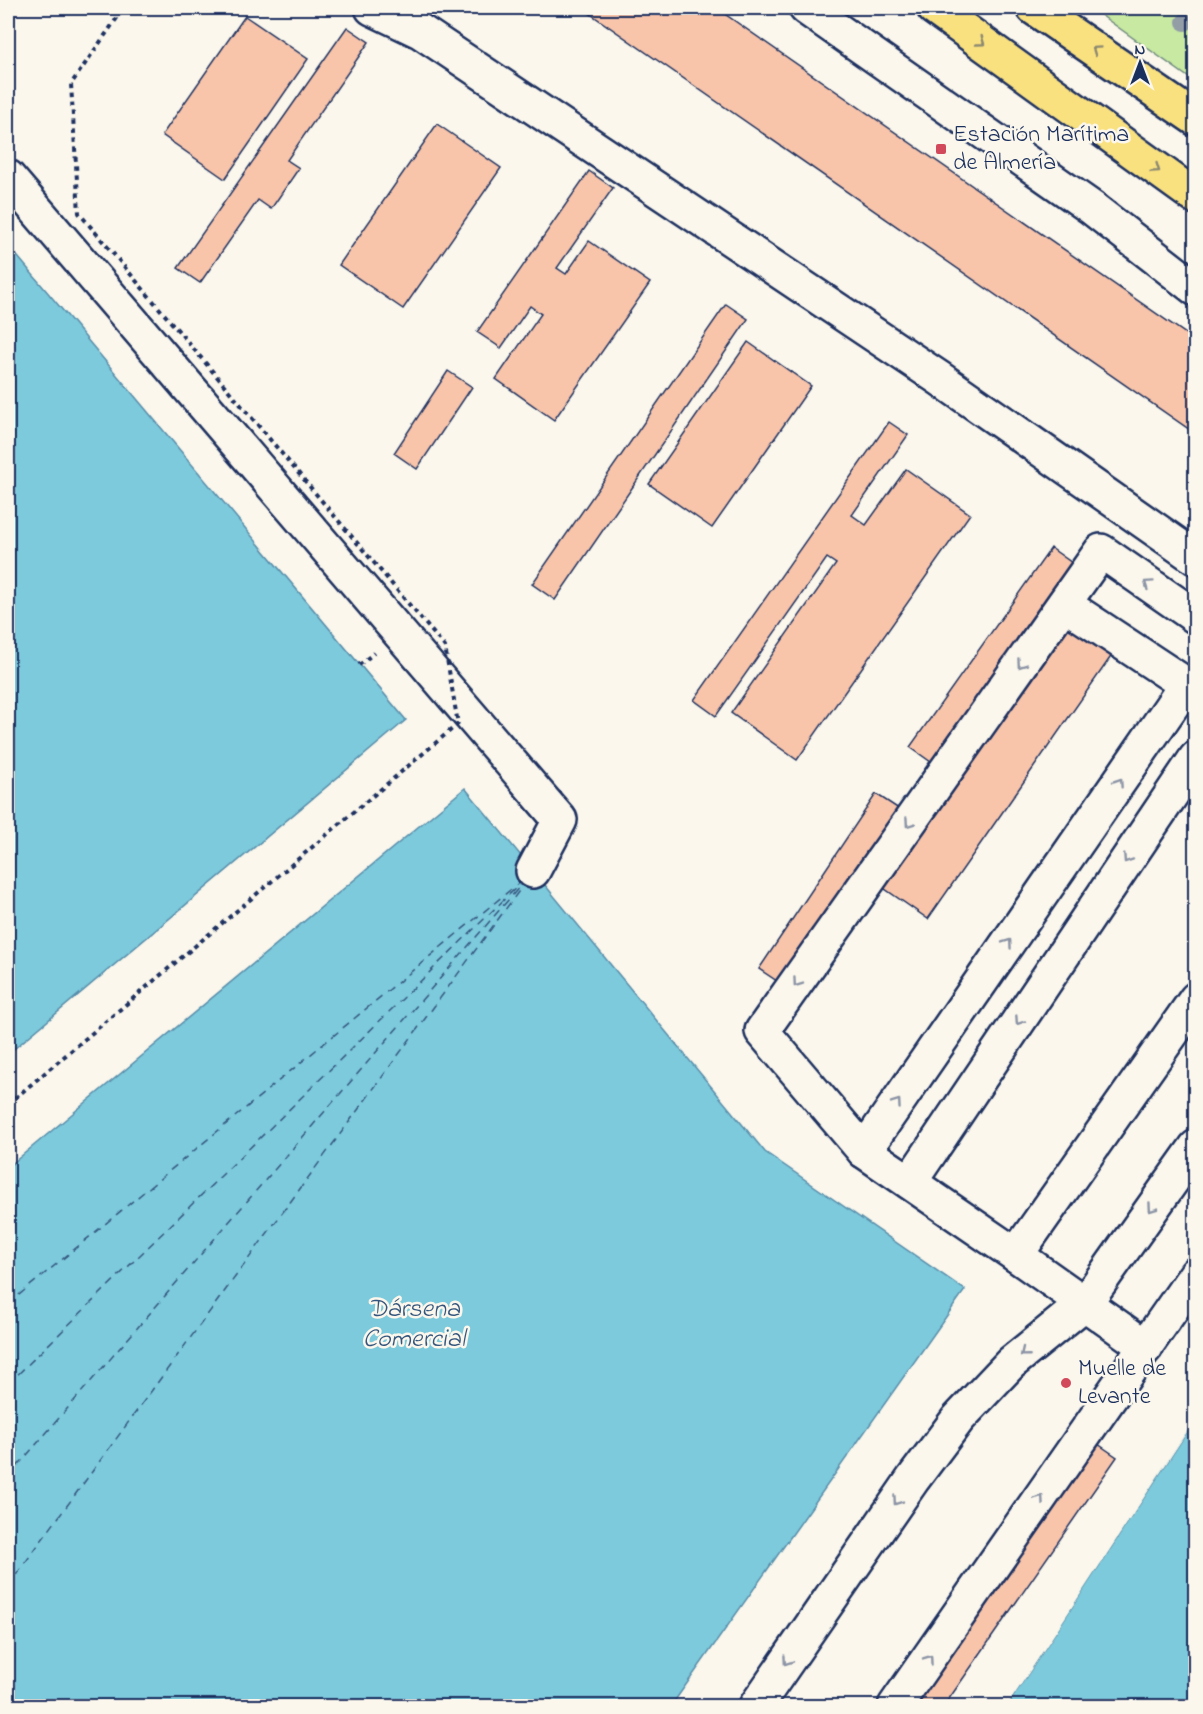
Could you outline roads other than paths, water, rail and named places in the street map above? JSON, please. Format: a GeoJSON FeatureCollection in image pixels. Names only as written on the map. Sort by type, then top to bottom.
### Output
{"type":"FeatureCollection","features":[{"type":"Feature","properties":{"kind":"highway"},"geometry":{"type":"LineString","coordinates":[[934,8],[1196,197]]}},
{"type":"Feature","properties":{"kind":"highway"},"geometry":{"type":"LineString","coordinates":[[1034,8],[1196,119]]}},
{"type":"Feature","properties":{"kind":"lane"},"geometry":{"type":"LineString","coordinates":[[372,8],[420,32],[939,378],[1196,558]]}},
{"type":"Feature","properties":{"kind":"lane"},"geometry":{"type":"LineString","coordinates":[[806,8],[1092,208],[1196,289]]}},
{"type":"Feature","properties":{"kind":"lane"},"geometry":{"type":"LineString","coordinates":[[8,177],[560,820],[533,871]]}},
{"type":"Feature","properties":{"kind":"lane"},"geometry":{"type":"LineString","coordinates":[[1146,1347],[1017,1255],[864,1151],[762,1032],[1101,551],[1196,617]]}},
{"type":"Feature","properties":{"kind":"lane"},"geometry":{"type":"LineString","coordinates":[[864,1151],[1193,689],[1064,604]]}},
{"type":"Feature","properties":{"kind":"lane"},"geometry":{"type":"LineString","coordinates":[[910,1182],[1196,758]]}},
{"type":"Feature","properties":{"kind":"lane"},"geometry":{"type":"LineString","coordinates":[[1017,1255],[1196,999]]}},
{"type":"Feature","properties":{"kind":"lane"},"geometry":{"type":"LineString","coordinates":[[756,1707],[913,1479],[958,1419],[1011,1363],[1084,1304],[1191,1154]]}},
{"type":"Feature","properties":{"kind":"lane"},"geometry":{"type":"LineString","coordinates":[[895,1707],[1196,1274]]}},
{"type":"Feature","properties":{"kind":"water"},"geometry":{"type":"Polygon","coordinates":[[[8,245],[406,720],[8,1054],[8,245]]]}},
{"type":"Feature","properties":{"kind":"water","name":"Dársena Comercial"},"geometry":{"type":"Polygon","coordinates":[[[465,788],[765,1152],[965,1290],[671,1706],[8,1706],[8,1167],[465,788]]]}},
{"type":"Feature","properties":{"kind":"water"},"geometry":{"type":"Polygon","coordinates":[[[1195,1420],[1195,1706],[1007,1706],[1195,1420]]]}},
{"type":"Feature","properties":{"kind":"place","name":"Estación Marítima de Almería"},"geometry":{"type":"Point","coordinates":[941,149]}},
{"type":"Feature","properties":{"kind":"place","name":"Muelle de Levante"},"geometry":{"type":"Point","coordinates":[1066,1383]}}]}
